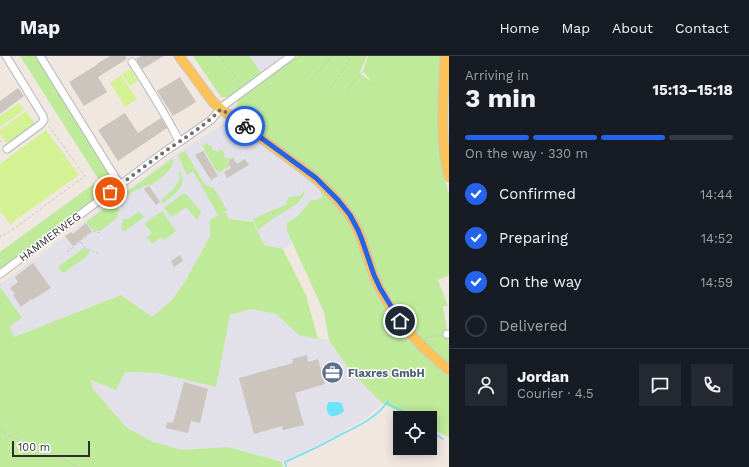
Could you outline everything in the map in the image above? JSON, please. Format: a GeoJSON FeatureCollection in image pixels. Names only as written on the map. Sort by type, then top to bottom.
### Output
{"type":"FeatureCollection","features":[{"type":"Feature","properties":{"kind":"main road"},"geometry":{"type":"LineString","coordinates":[[179,56],[213,102],[316,178],[338,200],[350,215],[358,230],[374,275],[383,295],[414,339],[449,370]]}},
{"type":"Feature","properties":{"kind":"main road"},"geometry":{"type":"LineString","coordinates":[[445,56],[446,163],[449,177]]}},
{"type":"Feature","properties":{"kind":"street"},"geometry":{"type":"LineString","coordinates":[[6,56],[36,103],[44,120],[41,124],[6,149]]}},
{"type":"Feature","properties":{"kind":"street"},"geometry":{"type":"LineString","coordinates":[[40,56],[120,185]]}},
{"type":"Feature","properties":{"kind":"street","name":"HAMMERWEG"},"geometry":{"type":"LineString","coordinates":[[0,274],[167,150],[211,120],[221,109],[291,56]]}},
{"type":"Feature","properties":{"kind":"street"},"geometry":{"type":"LineString","coordinates":[[132,62],[170,123],[174,134],[180,142]]}},
{"type":"Feature","properties":{"kind":"path"},"geometry":{"type":"LineString","coordinates":[[220,56],[240,83]]}},
{"type":"Feature","properties":{"kind":"path"},"geometry":{"type":"LineString","coordinates":[[311,80],[332,56]]}},
{"type":"Feature","properties":{"kind":"path"},"geometry":{"type":"LineString","coordinates":[[329,89],[342,74],[352,56]]}},
{"type":"Feature","properties":{"kind":"path"},"geometry":{"type":"LineString","coordinates":[[348,89],[363,71]]}},
{"type":"Feature","properties":{"kind":"path"},"geometry":{"type":"LineString","coordinates":[[0,235],[1,236],[12,230],[84,176],[44,120]]}},
{"type":"Feature","properties":{"kind":"path"},"geometry":{"type":"LineString","coordinates":[[67,252],[93,231],[100,233]]}},
{"type":"Feature","properties":{"kind":"path"},"geometry":{"type":"LineString","coordinates":[[80,242],[84,247],[99,254]]}},
{"type":"Feature","properties":{"kind":"path"},"geometry":{"type":"LineString","coordinates":[[414,339],[448,334]]}},
{"type":"Feature","properties":{"kind":"path"},"geometry":{"type":"LineString","coordinates":[[0,429],[5,434],[27,444],[46,450],[78,467]]}},
{"type":"Feature","properties":{"kind":"shaded area"},"geometry":{"type":"Polygon","coordinates":[[[250,56],[280,56],[281,58],[261,73],[250,56]]]}},
{"type":"Feature","properties":{"kind":"shaded area"},"geometry":{"type":"Polygon","coordinates":[[[228,121],[315,183],[320,189],[322,197],[317,200],[311,200],[298,216],[287,222],[287,231],[292,244],[283,249],[264,245],[253,222],[229,219],[210,236],[186,280],[172,300],[152,317],[120,295],[14,337],[0,287],[1,284],[172,157],[228,121]]]}},
{"type":"Feature","properties":{"kind":"shaded area"},"geometry":{"type":"Polygon","coordinates":[[[251,309],[276,314],[299,335],[329,340],[350,371],[382,403],[365,419],[307,451],[282,462],[228,447],[182,450],[153,442],[126,427],[93,389],[91,380],[116,390],[125,372],[158,373],[216,387],[230,315],[251,309]]]}},
{"type":"Feature","properties":{"kind":"green space"},"geometry":{"type":"Polygon","coordinates":[[[20,56],[35,56],[115,183],[0,269],[0,252],[99,180],[20,56]]]}},
{"type":"Feature","properties":{"kind":"green space"},"geometry":{"type":"Polygon","coordinates":[[[193,56],[250,56],[261,73],[228,97],[221,97],[193,56]]]}},
{"type":"Feature","properties":{"kind":"green space"},"geometry":{"type":"Polygon","coordinates":[[[298,56],[367,56],[359,73],[372,82],[363,71],[368,56],[440,56],[438,136],[444,176],[449,194],[449,275],[438,280],[448,306],[443,306],[449,344],[449,366],[420,339],[394,305],[375,268],[367,240],[361,227],[347,204],[329,185],[296,159],[296,157],[289,154],[235,116],[238,100],[298,56]]]}},
{"type":"Feature","properties":{"kind":"green space"},"geometry":{"type":"Polygon","coordinates":[[[130,69],[138,81],[130,86],[122,74],[130,69]]]}},
{"type":"Feature","properties":{"kind":"green space"},"geometry":{"type":"Polygon","coordinates":[[[121,75],[137,99],[125,107],[110,83],[121,75]]]}},
{"type":"Feature","properties":{"kind":"green space"},"geometry":{"type":"Polygon","coordinates":[[[19,103],[24,110],[0,127],[0,116],[19,103]]]}},
{"type":"Feature","properties":{"kind":"green space"},"geometry":{"type":"Polygon","coordinates":[[[26,111],[36,125],[8,145],[0,135],[0,130],[26,111]]]}},
{"type":"Feature","properties":{"kind":"green space"},"geometry":{"type":"Polygon","coordinates":[[[46,130],[79,175],[10,224],[0,211],[0,164],[46,130]]]}},
{"type":"Feature","properties":{"kind":"green space"},"geometry":{"type":"Polygon","coordinates":[[[206,143],[212,147],[212,150],[219,152],[220,149],[223,151],[224,157],[229,159],[233,157],[234,158],[227,162],[230,166],[218,173],[204,150],[205,149],[203,146],[206,143]]]}},
{"type":"Feature","properties":{"kind":"green space"},"geometry":{"type":"Polygon","coordinates":[[[185,151],[205,185],[213,187],[227,210],[218,215],[193,171],[187,175],[178,155],[185,151]]]}},
{"type":"Feature","properties":{"kind":"green space"},"geometry":{"type":"Polygon","coordinates":[[[173,158],[173,164],[162,178],[152,184],[143,186],[138,190],[137,189],[121,201],[119,198],[173,158]]]}},
{"type":"Feature","properties":{"kind":"green space"},"geometry":{"type":"Polygon","coordinates":[[[180,172],[182,177],[181,186],[175,194],[163,203],[161,200],[170,193],[176,185],[180,178],[178,173],[180,172]]]}},
{"type":"Feature","properties":{"kind":"green space"},"geometry":{"type":"Polygon","coordinates":[[[304,187],[304,195],[298,203],[258,230],[253,219],[287,204],[286,201],[290,197],[300,196],[303,193],[304,187]]]}},
{"type":"Feature","properties":{"kind":"green space"},"geometry":{"type":"Polygon","coordinates":[[[320,189],[342,211],[353,229],[371,283],[382,305],[406,338],[449,377],[449,437],[437,431],[437,411],[397,411],[382,403],[350,371],[329,340],[324,312],[287,231],[287,222],[298,216],[311,200],[317,200],[322,197],[320,189]]]}},
{"type":"Feature","properties":{"kind":"green space"},"geometry":{"type":"Polygon","coordinates":[[[185,194],[201,212],[197,220],[186,207],[175,215],[171,216],[164,208],[181,195],[185,194]]]}},
{"type":"Feature","properties":{"kind":"green space"},"geometry":{"type":"Polygon","coordinates":[[[113,202],[119,210],[117,218],[100,231],[93,230],[86,222],[113,202]]]}},
{"type":"Feature","properties":{"kind":"green space"},"geometry":{"type":"Polygon","coordinates":[[[162,211],[176,231],[164,240],[161,237],[152,244],[147,237],[152,233],[144,224],[162,211]]]}},
{"type":"Feature","properties":{"kind":"green space"},"geometry":{"type":"Polygon","coordinates":[[[138,212],[144,217],[125,231],[122,230],[123,219],[125,218],[127,220],[138,212]]]}},
{"type":"Feature","properties":{"kind":"green space"},"geometry":{"type":"Polygon","coordinates":[[[225,212],[229,219],[253,222],[264,245],[283,249],[306,295],[318,339],[299,335],[276,314],[251,309],[230,315],[216,387],[158,373],[125,372],[116,390],[91,380],[93,389],[126,427],[153,442],[182,450],[228,447],[282,462],[283,467],[0,467],[0,287],[22,318],[10,326],[14,337],[121,295],[152,317],[172,300],[186,280],[210,236],[210,220],[225,212]]]}},
{"type":"Feature","properties":{"kind":"green space"},"geometry":{"type":"Polygon","coordinates":[[[84,248],[90,251],[87,256],[65,272],[62,272],[58,268],[59,266],[84,248]]]}},
{"type":"Feature","properties":{"kind":"water"},"geometry":{"type":"Polygon","coordinates":[[[329,402],[339,402],[342,404],[344,411],[338,415],[331,416],[327,409],[329,402]]]}},
{"type":"Feature","properties":{"kind":"building"},"geometry":{"type":"Polygon","coordinates":[[[110,56],[125,56],[127,59],[98,77],[107,92],[84,106],[69,82],[110,56]]]}},
{"type":"Feature","properties":{"kind":"building"},"geometry":{"type":"Polygon","coordinates":[[[141,56],[164,56],[142,69],[136,59],[141,56]]]}},
{"type":"Feature","properties":{"kind":"building"},"geometry":{"type":"Polygon","coordinates":[[[180,77],[196,102],[173,116],[157,91],[180,77]]]}},
{"type":"Feature","properties":{"kind":"building"},"geometry":{"type":"Polygon","coordinates":[[[18,88],[24,96],[0,114],[0,101],[18,88]]]}},
{"type":"Feature","properties":{"kind":"building"},"geometry":{"type":"Polygon","coordinates":[[[125,113],[138,133],[161,118],[167,128],[118,161],[98,130],[125,113]]]}},
{"type":"Feature","properties":{"kind":"building"},"geometry":{"type":"Polygon","coordinates":[[[203,151],[218,176],[211,180],[195,155],[203,151]]]}},
{"type":"Feature","properties":{"kind":"building"},"geometry":{"type":"Polygon","coordinates":[[[233,158],[237,164],[245,159],[249,165],[227,178],[224,172],[231,168],[228,162],[233,158]]]}},
{"type":"Feature","properties":{"kind":"building"},"geometry":{"type":"Polygon","coordinates":[[[149,186],[160,202],[156,205],[144,189],[149,186]]]}},
{"type":"Feature","properties":{"kind":"building"},"geometry":{"type":"Polygon","coordinates":[[[86,223],[92,231],[73,246],[65,236],[71,232],[73,234],[86,223]]]}},
{"type":"Feature","properties":{"kind":"building"},"geometry":{"type":"Polygon","coordinates":[[[180,255],[183,261],[174,267],[171,261],[180,255]]]}},
{"type":"Feature","properties":{"kind":"building"},"geometry":{"type":"Polygon","coordinates":[[[33,263],[51,288],[32,300],[31,299],[21,307],[13,295],[15,294],[10,288],[18,282],[15,277],[33,263]]]}},
{"type":"Feature","properties":{"kind":"building"},"geometry":{"type":"Polygon","coordinates":[[[307,355],[308,362],[318,359],[325,384],[295,393],[304,425],[283,430],[282,426],[254,434],[239,378],[293,363],[292,359],[307,355]]]}},
{"type":"Feature","properties":{"kind":"building"},"geometry":{"type":"Polygon","coordinates":[[[184,382],[208,389],[200,423],[191,421],[188,433],[166,428],[167,422],[173,423],[184,382]]]}},
{"type":"Feature","properties":{"kind":"waterway"},"geometry":{"type":"LineString","coordinates":[[286,467],[285,462],[319,447],[366,422],[388,401]]}},
{"type":"Feature","properties":{"kind":"waterway"},"geometry":{"type":"LineString","coordinates":[[386,403],[403,411]]}},
{"type":"Feature","properties":{"kind":"waterway"},"geometry":{"type":"LineString","coordinates":[[437,435],[443,439]]}},
{"type":"Feature","properties":{"kind":"way so far"},"geometry":{"type":"LineString","coordinates":[[110,192],[211,120],[221,109],[245,126]]}},
{"type":"Feature","properties":{"kind":"place","name":"Flaxres GmbH"},"geometry":{"type":"Point","coordinates":[333,373]}},
{"type":"Feature","properties":{"kind":"route"},"geometry":{"type":"LineString","coordinates":[[245,126],[316,178],[328,189],[350,215],[358,230],[380,288],[400,321]]}}]}
